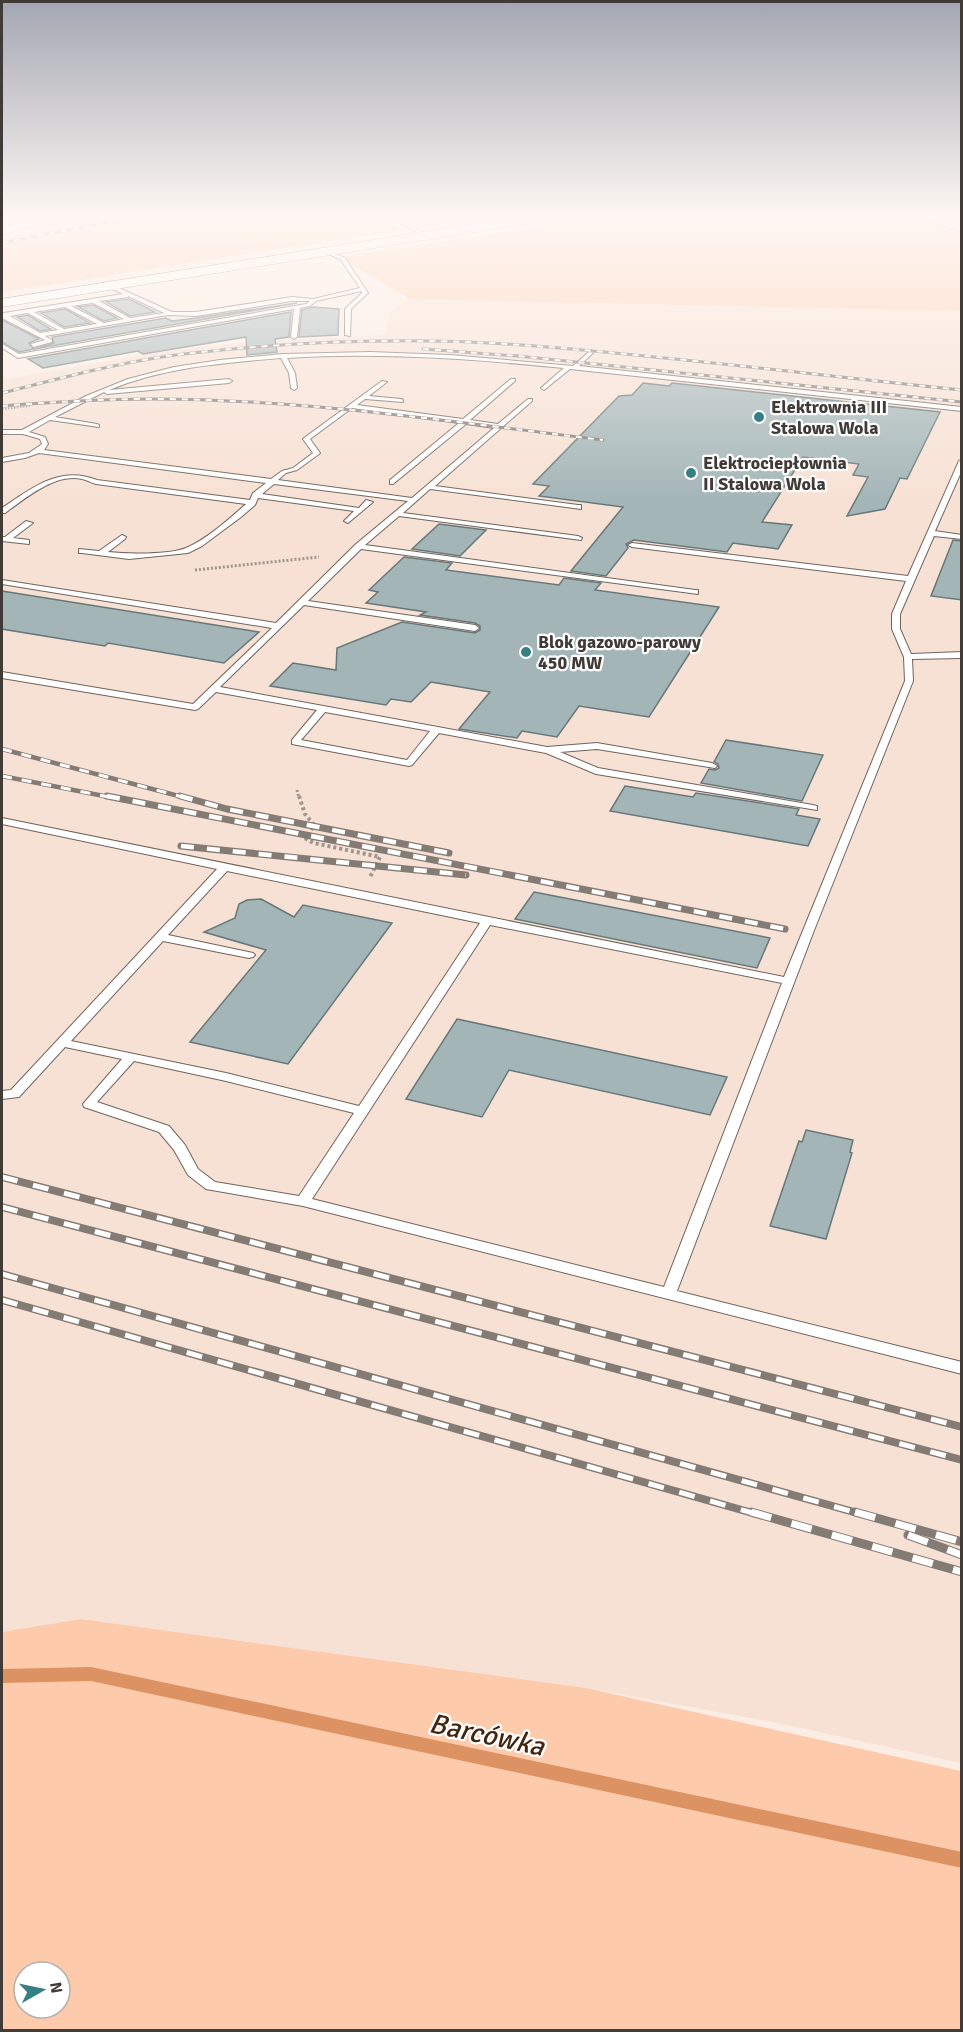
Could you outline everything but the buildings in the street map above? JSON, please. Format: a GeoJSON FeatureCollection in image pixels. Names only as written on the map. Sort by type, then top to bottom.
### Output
{"type":"FeatureCollection","features":[{"type":"Feature","properties":{"kind":"lane"},"geometry":{"type":"LineString","coordinates":[[5,314],[50,341],[28,346]]}},
{"type":"Feature","properties":{"kind":"lane"},"geometry":{"type":"LineString","coordinates":[[33,314],[63,331]]}},
{"type":"Feature","properties":{"kind":"lane"},"geometry":{"type":"LineString","coordinates":[[82,314],[102,324]]}},
{"type":"Feature","properties":{"kind":"lane"},"geometry":{"type":"LineString","coordinates":[[118,314],[129,320]]}},
{"type":"Feature","properties":{"kind":"lane"},"geometry":{"type":"LineString","coordinates":[[39,335],[166,314],[197,314]]}},
{"type":"Feature","properties":{"kind":"lane"},"geometry":{"type":"LineString","coordinates":[[5,348],[18,356],[258,314]]}},
{"type":"Feature","properties":{"kind":"lane"},"geometry":{"type":"LineString","coordinates":[[294,337],[296,314]]}},
{"type":"Feature","properties":{"kind":"lane"},"geometry":{"type":"LineString","coordinates":[[348,314],[348,335]]}},
{"type":"Feature","properties":{"kind":"lane"},"geometry":{"type":"LineString","coordinates":[[112,323],[130,336]]}},
{"type":"Feature","properties":{"kind":"lane"},"geometry":{"type":"LineString","coordinates":[[5,348],[18,348]]}},
{"type":"Feature","properties":{"kind":"lane"},"geometry":{"type":"LineString","coordinates":[[544,388],[591,352]]}},
{"type":"Feature","properties":{"kind":"lane"},"geometry":{"type":"LineString","coordinates":[[23,432],[112,386],[153,373],[209,363],[284,356],[386,354],[482,358],[962,409]]}},
{"type":"Feature","properties":{"kind":"lane"},"geometry":{"type":"LineString","coordinates":[[284,356],[292,373],[294,388]]}},
{"type":"Feature","properties":{"kind":"lane"},"geometry":{"type":"LineString","coordinates":[[482,358],[476,362],[502,365]]}},
{"type":"Feature","properties":{"kind":"lane"},"geometry":{"type":"LineString","coordinates":[[393,482],[513,380]]}},
{"type":"Feature","properties":{"kind":"lane"},"geometry":{"type":"LineString","coordinates":[[100,393],[229,381]]}},
{"type":"Feature","properties":{"kind":"lane"},"geometry":{"type":"LineString","coordinates":[[82,551],[129,557],[185,550],[199,544],[284,472],[295,469],[318,453],[306,444],[306,439],[384,382]]}},
{"type":"Feature","properties":{"kind":"lane"},"geometry":{"type":"LineString","coordinates":[[364,397],[400,401]]}},
{"type":"Feature","properties":{"kind":"lane"},"geometry":{"type":"LineString","coordinates":[[2,675],[195,707],[359,546],[530,400]]}},
{"type":"Feature","properties":{"kind":"lane"},"geometry":{"type":"LineString","coordinates":[[351,406],[497,426]]}},
{"type":"Feature","properties":{"kind":"lane"},"geometry":{"type":"LineString","coordinates":[[49,418],[97,426]]}},
{"type":"Feature","properties":{"kind":"lane"},"geometry":{"type":"LineString","coordinates":[[2,432],[23,432],[38,436],[45,441],[39,451]]}},
{"type":"Feature","properties":{"kind":"lane"},"geometry":{"type":"LineString","coordinates":[[2,460],[39,451],[414,500]]}},
{"type":"Feature","properties":{"kind":"lane"},"geometry":{"type":"LineString","coordinates":[[668,1294],[789,981],[909,681],[908,657],[896,629],[896,614],[962,461]]}},
{"type":"Feature","properties":{"kind":"lane"},"geometry":{"type":"LineString","coordinates":[[2,511],[51,480],[75,476],[89,478],[96,482],[360,510]]}},
{"type":"Feature","properties":{"kind":"lane"},"geometry":{"type":"LineString","coordinates":[[428,488],[578,507]]}},
{"type":"Feature","properties":{"kind":"lane"},"geometry":{"type":"LineString","coordinates":[[348,521],[369,502]]}},
{"type":"Feature","properties":{"kind":"lane"},"geometry":{"type":"LineString","coordinates":[[397,514],[578,538]]}},
{"type":"Feature","properties":{"kind":"lane"},"geometry":{"type":"LineString","coordinates":[[4,539],[30,523]]}},
{"type":"Feature","properties":{"kind":"lane"},"geometry":{"type":"LineString","coordinates":[[931,533],[962,537]]}},
{"type":"Feature","properties":{"kind":"lane"},"geometry":{"type":"LineString","coordinates":[[100,554],[122,537]]}},
{"type":"Feature","properties":{"kind":"lane"},"geometry":{"type":"LineString","coordinates":[[4,539],[26,542]]}},
{"type":"Feature","properties":{"kind":"lane"},"geometry":{"type":"LineString","coordinates":[[632,545],[910,579]]}},
{"type":"Feature","properties":{"kind":"lane"},"geometry":{"type":"LineString","coordinates":[[359,546],[695,592]]}},
{"type":"Feature","properties":{"kind":"lane"},"geometry":{"type":"LineString","coordinates":[[2,582],[278,626]]}},
{"type":"Feature","properties":{"kind":"lane"},"geometry":{"type":"LineString","coordinates":[[302,602],[475,628]]}},
{"type":"Feature","properties":{"kind":"lane"},"geometry":{"type":"LineString","coordinates":[[908,657],[962,655]]}},
{"type":"Feature","properties":{"kind":"lane"},"geometry":{"type":"LineString","coordinates":[[215,689],[547,750],[596,771],[813,808]]}},
{"type":"Feature","properties":{"kind":"lane"},"geometry":{"type":"LineString","coordinates":[[322,710],[295,742],[409,763],[436,730]]}},
{"type":"Feature","properties":{"kind":"lane"},"geometry":{"type":"LineString","coordinates":[[547,750],[597,746],[711,766]]}},
{"type":"Feature","properties":{"kind":"lane"},"geometry":{"type":"LineString","coordinates":[[2,821],[789,981]]}},
{"type":"Feature","properties":{"kind":"lane"},"geometry":{"type":"LineString","coordinates":[[2,1095],[15,1094],[225,867]]}},
{"type":"Feature","properties":{"kind":"lane"},"geometry":{"type":"LineString","coordinates":[[303,1201],[487,921]]}},
{"type":"Feature","properties":{"kind":"lane"},"geometry":{"type":"LineString","coordinates":[[162,937],[249,955]]}},
{"type":"Feature","properties":{"kind":"lane"},"geometry":{"type":"LineString","coordinates":[[64,1043],[226,1077],[362,1111]]}},
{"type":"Feature","properties":{"kind":"lane"},"geometry":{"type":"LineString","coordinates":[[131,1058],[89,1104],[164,1129],[180,1148],[193,1172],[211,1186],[303,1201],[962,1368]]}},
{"type":"Feature","properties":{"kind":"path"},"geometry":{"type":"LineString","coordinates":[[297,790],[304,812],[314,825],[306,836],[308,841],[380,857],[359,895]]}},
{"type":"Feature","properties":{"kind":"shaded area"},"geometry":{"type":"Polygon","coordinates":[[[390,314],[961,314],[961,1763],[778,1723],[586,1688],[81,1619],[2,1632],[2,375],[7,379],[147,354],[236,343],[385,335],[390,314]]]}},
{"type":"Feature","properties":{"kind":"shaded area"},"geometry":{"type":"Polygon","coordinates":[[[81,1619],[586,1688],[961,1771],[961,2030],[2,2030],[2,1632],[81,1619]]]}},
{"type":"Feature","properties":{"kind":"waterway","name":"Barcówka"},"geometry":{"type":"LineString","coordinates":[[2,1676],[91,1674],[962,1860]]}},
{"type":"Feature","properties":{"kind":"railway"},"geometry":{"type":"LineString","coordinates":[[2,393],[96,370],[168,356],[274,346],[398,341],[440,341],[577,349],[962,390]]}},
{"type":"Feature","properties":{"kind":"railway"},"geometry":{"type":"LineString","coordinates":[[423,349],[518,356],[962,402]]}},
{"type":"Feature","properties":{"kind":"railway"},"geometry":{"type":"LineString","coordinates":[[2,406],[132,399],[265,403],[434,419],[603,440]]}},
{"type":"Feature","properties":{"kind":"railway"},"geometry":{"type":"LineString","coordinates":[[2,749],[186,798]]}},
{"type":"Feature","properties":{"kind":"railway"},"geometry":{"type":"LineString","coordinates":[[2,776],[114,798]]}},
{"type":"Feature","properties":{"kind":"railway"},"geometry":{"type":"LineString","coordinates":[[107,796],[785,929]]}},
{"type":"Feature","properties":{"kind":"railway"},"geometry":{"type":"LineString","coordinates":[[180,796],[227,809],[449,853]]}},
{"type":"Feature","properties":{"kind":"railway"},"geometry":{"type":"LineString","coordinates":[[181,846],[466,875]]}},
{"type":"Feature","properties":{"kind":"railway"},"geometry":{"type":"LineString","coordinates":[[2,1177],[962,1427]]}},
{"type":"Feature","properties":{"kind":"railway"},"geometry":{"type":"LineString","coordinates":[[2,1207],[962,1460]]}},
{"type":"Feature","properties":{"kind":"railway"},"geometry":{"type":"LineString","coordinates":[[2,1274],[861,1514]]}},
{"type":"Feature","properties":{"kind":"railway"},"geometry":{"type":"LineString","coordinates":[[2,1300],[756,1514]]}},
{"type":"Feature","properties":{"kind":"railway"},"geometry":{"type":"LineString","coordinates":[[751,1512],[962,1572]]}},
{"type":"Feature","properties":{"kind":"railway"},"geometry":{"type":"LineString","coordinates":[[855,1512],[962,1542]]}},
{"type":"Feature","properties":{"kind":"railway"},"geometry":{"type":"LineString","coordinates":[[908,1535],[962,1555]]}},
{"type":"Feature","properties":{"kind":"place","name":"Elektrownia III Stalowa Wola"},"geometry":{"type":"Point","coordinates":[759,417]}},
{"type":"Feature","properties":{"kind":"place","name":"Elektrociepłownia II Stalowa Wola"},"geometry":{"type":"Point","coordinates":[691,473]}},
{"type":"Feature","properties":{"kind":"place","name":"Blok gazowo-parowy 450 MW"},"geometry":{"type":"Point","coordinates":[526,652]}}]}
